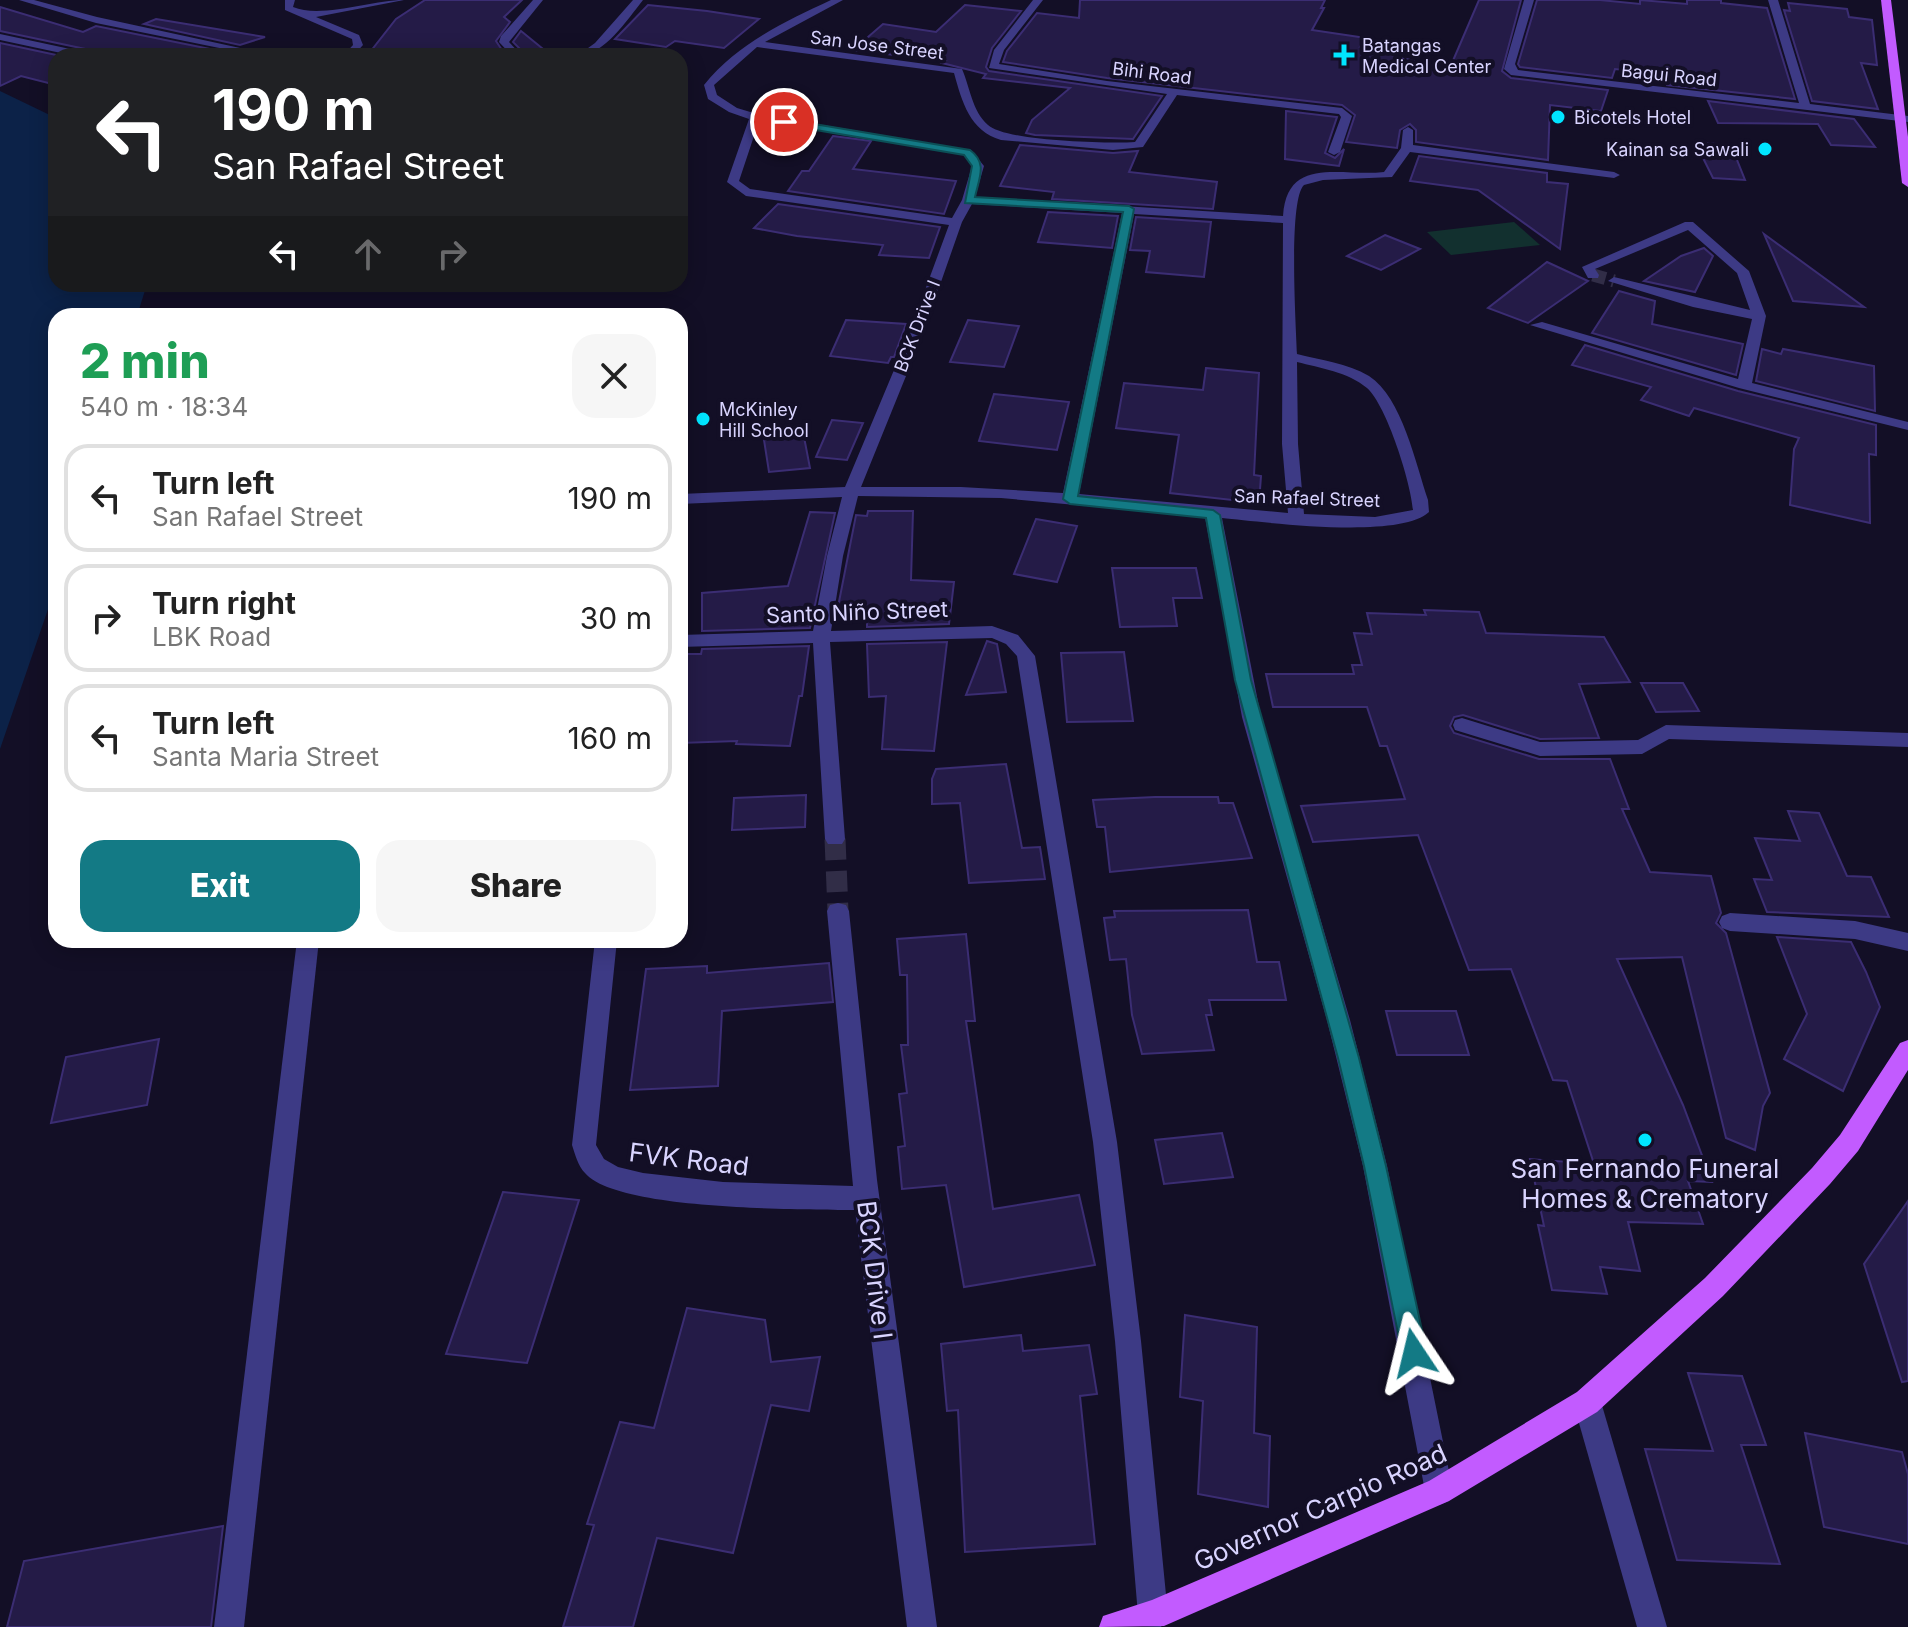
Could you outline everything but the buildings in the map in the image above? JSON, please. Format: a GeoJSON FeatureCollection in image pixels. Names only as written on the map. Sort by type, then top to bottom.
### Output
{"type":"FeatureCollection","features":[{"type":"Feature","properties":{"kind":"main road"},"geometry":{"type":"LineString","coordinates":[[1886,0],[1903,118],[1908,183]]}},
{"type":"Feature","properties":{"kind":"main road","name":"Governor Carpio Road"},"geometry":{"type":"LineString","coordinates":[[1114,1627],[1153,1615],[1439,1491],[1587,1402],[1714,1287],[1821,1176],[1849,1143],[1908,1050]]}},
{"type":"Feature","properties":{"kind":"street"},"geometry":{"type":"LineString","coordinates":[[24,0],[96,20],[234,48]]}},
{"type":"Feature","properties":{"kind":"street"},"geometry":{"type":"LineString","coordinates":[[290,0],[288,8],[356,37],[358,45],[355,48]]}},
{"type":"Feature","properties":{"kind":"street"},"geometry":{"type":"LineString","coordinates":[[308,15],[399,0]]}},
{"type":"Feature","properties":{"kind":"street"},"geometry":{"type":"LineString","coordinates":[[510,48],[504,42],[506,36],[538,0]]}},
{"type":"Feature","properties":{"kind":"street"},"geometry":{"type":"LineString","coordinates":[[594,48],[638,0]]}},
{"type":"Feature","properties":{"kind":"street"},"geometry":{"type":"LineString","coordinates":[[757,44],[838,0]]}},
{"type":"Feature","properties":{"kind":"street"},"geometry":{"type":"LineString","coordinates":[[958,71],[982,67],[1038,0]]}},
{"type":"Feature","properties":{"kind":"street","name":"Bagui Road"},"geometry":{"type":"LineString","coordinates":[[1529,0],[1509,69],[1515,73],[1903,118]]}},
{"type":"Feature","properties":{"kind":"street"},"geometry":{"type":"LineString","coordinates":[[1773,0],[1805,106]]}},
{"type":"Feature","properties":{"kind":"street"},"geometry":{"type":"LineString","coordinates":[[0,37],[52,48]]}},
{"type":"Feature","properties":{"kind":"street","name":"San Jose Street"},"geometry":{"type":"LineString","coordinates":[[757,44],[958,71],[983,131],[1001,137],[1113,147],[1139,145],[1174,92]]}},
{"type":"Feature","properties":{"kind":"street","name":"BCK Drive I"},"geometry":{"type":"LineString","coordinates":[[757,44],[715,78],[708,91],[723,104],[755,117],[967,152],[978,166],[968,200],[956,222],[914,339],[851,492],[835,556],[821,637],[835,839]]}},
{"type":"Feature","properties":{"kind":"street","name":"Bihi Road"},"geometry":{"type":"LineString","coordinates":[[982,67],[1346,112],[1334,152]]}},
{"type":"Feature","properties":{"kind":"street"},"geometry":{"type":"LineString","coordinates":[[755,117],[733,182],[738,187],[764,195],[956,222]]}},
{"type":"Feature","properties":{"kind":"street"},"geometry":{"type":"LineString","coordinates":[[1296,518],[1290,444],[1289,220],[1292,191],[1297,183],[1310,178],[1388,175],[1407,148],[1408,130]]}},
{"type":"Feature","properties":{"kind":"street"},"geometry":{"type":"LineString","coordinates":[[1407,148],[1614,175]]}},
{"type":"Feature","properties":{"kind":"street"},"geometry":{"type":"LineString","coordinates":[[968,200],[1289,220]]}},
{"type":"Feature","properties":{"kind":"street"},"geometry":{"type":"LineString","coordinates":[[1070,499],[1129,209]]}},
{"type":"Feature","properties":{"kind":"street"},"geometry":{"type":"LineString","coordinates":[[1593,275],[1588,267],[1689,225],[1743,271],[1759,316],[1744,385]]}},
{"type":"Feature","properties":{"kind":"street"},"geometry":{"type":"LineString","coordinates":[[1614,281],[1759,316]]}},
{"type":"Feature","properties":{"kind":"street"},"geometry":{"type":"LineString","coordinates":[[1537,325],[1744,385],[1908,426]]}},
{"type":"Feature","properties":{"kind":"street","name":"San Rafael Street"},"geometry":{"type":"LineString","coordinates":[[688,499],[851,492],[1000,493],[1213,515],[1390,522],[1410,519],[1421,512],[1420,500],[1385,402],[1374,387],[1341,371],[1292,357]]}},
{"type":"Feature","properties":{"kind":"street"},"geometry":{"type":"LineString","coordinates":[[1213,515],[1229,613],[1260,747],[1349,1058],[1375,1166],[1404,1297],[1439,1491]]}},
{"type":"Feature","properties":{"kind":"street","name":"Santo Niño Street"},"geometry":{"type":"LineString","coordinates":[[688,641],[992,632],[1010,636],[1026,656],[1105,1142],[1128,1341],[1153,1615]]}},
{"type":"Feature","properties":{"kind":"street"},"geometry":{"type":"LineString","coordinates":[[1462,725],[1540,749],[1642,747],[1666,732],[1908,740]]}},
{"type":"Feature","properties":{"kind":"street","name":"BCK Drive I"},"geometry":{"type":"LineString","coordinates":[[838,911],[848,1044],[866,1198],[922,1627]]}},
{"type":"Feature","properties":{"kind":"street"},"geometry":{"type":"LineString","coordinates":[[1730,922],[1855,930],[1908,942]]}},
{"type":"Feature","properties":{"kind":"street"},"geometry":{"type":"LineString","coordinates":[[229,1627],[307,948]]}},
{"type":"Feature","properties":{"kind":"street","name":"FVK Road"},"geometry":{"type":"LineString","coordinates":[[605,948],[584,1145],[594,1167],[612,1178],[639,1184],[737,1196],[866,1198]]}},
{"type":"Feature","properties":{"kind":"street"},"geometry":{"type":"LineString","coordinates":[[1587,1402],[1652,1627]]}},
{"type":"Feature","properties":{"kind":"green space"},"geometry":{"type":"Polygon","coordinates":[[[1514,222],[1540,245],[1451,255],[1427,232],[1514,222]]]}},
{"type":"Feature","properties":{"kind":"water"},"geometry":{"type":"Polygon","coordinates":[[[0,91],[48,114],[48,292],[144,292],[140,308],[48,308],[48,609],[0,749],[0,91]]]}},
{"type":"Feature","properties":{"kind":"tunnel"},"geometry":{"type":"LineString","coordinates":[[1593,275],[1614,281]]}},
{"type":"Feature","properties":{"kind":"tunnel"},"geometry":{"type":"LineString","coordinates":[[835,839],[838,911]]}},
{"type":"Feature","properties":{"kind":"place","name":"Batangas Medical Center"},"geometry":{"type":"Point","coordinates":[1344,55]}},
{"type":"Feature","properties":{"kind":"place","name":"Bicotels Hotel"},"geometry":{"type":"Point","coordinates":[1558,117]}},
{"type":"Feature","properties":{"kind":"place","name":"Kainan sa Sawali"},"geometry":{"type":"Point","coordinates":[1765,149]}},
{"type":"Feature","properties":{"kind":"place","name":"McKinley Hill School"},"geometry":{"type":"Point","coordinates":[703,419]}},
{"type":"Feature","properties":{"kind":"place","name":"San Fernando Funeral Homes & Crematory"},"geometry":{"type":"Point","coordinates":[1645,1140]}},
{"type":"Feature","properties":{"kind":"route"},"geometry":{"type":"LineString","coordinates":[[784,122],[967,152],[978,166],[968,200],[1129,209],[1070,499],[1213,515],[1243,680],[1349,1058],[1414,1353]]}}]}
